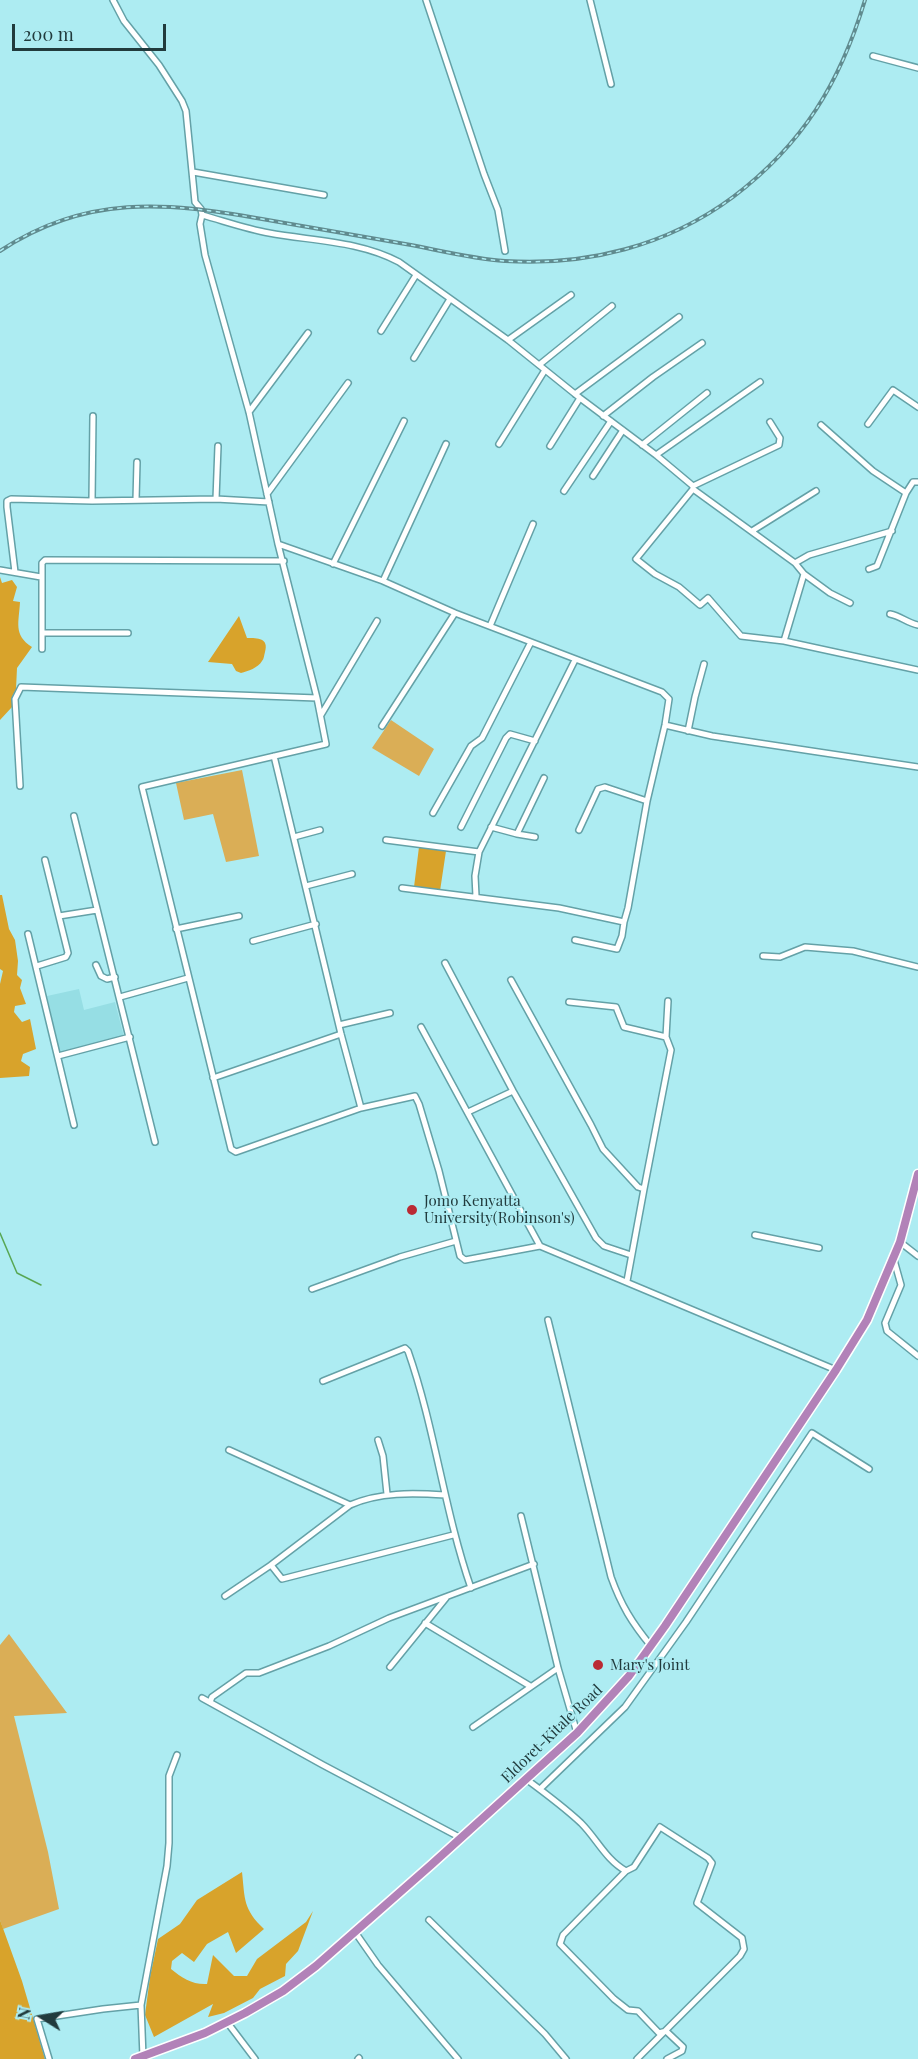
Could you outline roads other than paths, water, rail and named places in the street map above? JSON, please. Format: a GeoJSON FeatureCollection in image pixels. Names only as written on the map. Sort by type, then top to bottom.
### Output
{"type":"FeatureCollection","features":[{"type":"Feature","properties":{"kind":"highway","name":"Eldoret-Kitale Road"},"geometry":{"type":"LineString","coordinates":[[141,2058],[227,2022],[284,1991],[355,1932],[577,1733],[623,1683],[651,1646],[836,1370],[872,1311],[900,1242],[918,1174]]}},
{"type":"Feature","properties":{"kind":"street"},"geometry":{"type":"LineString","coordinates":[[113,0],[124,21],[147,49],[182,101],[186,111],[195,202],[201,209],[200,224],[205,255],[249,412],[326,744],[142,787],[231,1149],[236,1152],[361,1108],[414,1096],[419,1104],[439,1171],[460,1256],[465,1260],[540,1246],[836,1370]]}},
{"type":"Feature","properties":{"kind":"street"},"geometry":{"type":"LineString","coordinates":[[426,0],[498,210],[505,251]]}},
{"type":"Feature","properties":{"kind":"street"},"geometry":{"type":"LineString","coordinates":[[590,0],[611,84]]}},
{"type":"Feature","properties":{"kind":"street"},"geometry":{"type":"LineString","coordinates":[[873,56],[918,68]]}},
{"type":"Feature","properties":{"kind":"street"},"geometry":{"type":"LineString","coordinates":[[193,172],[324,195]]}},
{"type":"Feature","properties":{"kind":"street"},"geometry":{"type":"LineString","coordinates":[[202,215],[267,232],[381,252],[399,262],[508,340],[656,455],[693,487],[795,563],[804,574],[830,593],[850,603]]}},
{"type":"Feature","properties":{"kind":"street"},"geometry":{"type":"LineString","coordinates":[[381,330],[416,275]]}},
{"type":"Feature","properties":{"kind":"street"},"geometry":{"type":"LineString","coordinates":[[508,340],[571,295]]}},
{"type":"Feature","properties":{"kind":"street"},"geometry":{"type":"LineString","coordinates":[[414,358],[450,299]]}},
{"type":"Feature","properties":{"kind":"street"},"geometry":{"type":"LineString","coordinates":[[539,364],[612,306]]}},
{"type":"Feature","properties":{"kind":"street"},"geometry":{"type":"LineString","coordinates":[[550,446],[578,396],[679,317]]}},
{"type":"Feature","properties":{"kind":"street"},"geometry":{"type":"LineString","coordinates":[[249,412],[308,333]]}},
{"type":"Feature","properties":{"kind":"street"},"geometry":{"type":"LineString","coordinates":[[603,416],[652,377],[702,344]]}},
{"type":"Feature","properties":{"kind":"street"},"geometry":{"type":"LineString","coordinates":[[499,444],[545,370]]}},
{"type":"Feature","properties":{"kind":"street"},"geometry":{"type":"LineString","coordinates":[[656,455],[760,382]]}},
{"type":"Feature","properties":{"kind":"street"},"geometry":{"type":"LineString","coordinates":[[267,494],[348,383]]}},
{"type":"Feature","properties":{"kind":"street"},"geometry":{"type":"LineString","coordinates":[[868,424],[893,390],[918,407]]}},
{"type":"Feature","properties":{"kind":"street"},"geometry":{"type":"LineString","coordinates":[[642,445],[707,393]]}},
{"type":"Feature","properties":{"kind":"street"},"geometry":{"type":"LineString","coordinates":[[92,501],[93,416]]}},
{"type":"Feature","properties":{"kind":"street"},"geometry":{"type":"LineString","coordinates":[[333,564],[404,421]]}},
{"type":"Feature","properties":{"kind":"street"},"geometry":{"type":"LineString","coordinates":[[564,491],[611,421]]}},
{"type":"Feature","properties":{"kind":"street"},"geometry":{"type":"LineString","coordinates":[[770,422],[780,438],[779,445],[693,487],[636,559],[654,574],[679,587],[700,605],[708,598],[741,636],[784,641],[918,670]]}},
{"type":"Feature","properties":{"kind":"street"},"geometry":{"type":"LineString","coordinates":[[821,425],[873,471],[906,493]]}},
{"type":"Feature","properties":{"kind":"street"},"geometry":{"type":"LineString","coordinates":[[593,476],[623,430]]}},
{"type":"Feature","properties":{"kind":"street"},"geometry":{"type":"LineString","coordinates":[[383,581],[446,444]]}},
{"type":"Feature","properties":{"kind":"street"},"geometry":{"type":"LineString","coordinates":[[216,500],[218,446]]}},
{"type":"Feature","properties":{"kind":"street"},"geometry":{"type":"LineString","coordinates":[[136,500],[137,462]]}},
{"type":"Feature","properties":{"kind":"street"},"geometry":{"type":"LineString","coordinates":[[869,569],[877,566],[906,493],[913,482],[918,482]]}},
{"type":"Feature","properties":{"kind":"street"},"geometry":{"type":"LineString","coordinates":[[752,531],[816,491]]}},
{"type":"Feature","properties":{"kind":"street"},"geometry":{"type":"LineString","coordinates":[[15,572],[8,501],[14,498],[269,502]]}},
{"type":"Feature","properties":{"kind":"street"},"geometry":{"type":"LineString","coordinates":[[490,626],[533,524]]}},
{"type":"Feature","properties":{"kind":"street"},"geometry":{"type":"LineString","coordinates":[[795,563],[809,555],[892,531]]}},
{"type":"Feature","properties":{"kind":"street"},"geometry":{"type":"LineString","coordinates":[[278,544],[383,581],[575,660],[662,692],[669,701],[647,801],[628,908],[617,949],[575,940]]}},
{"type":"Feature","properties":{"kind":"street"},"geometry":{"type":"LineString","coordinates":[[42,649],[42,563],[48,560],[284,561]]}},
{"type":"Feature","properties":{"kind":"street"},"geometry":{"type":"LineString","coordinates":[[0,570],[42,577]]}},
{"type":"Feature","properties":{"kind":"street"},"geometry":{"type":"LineString","coordinates":[[784,641],[804,574]]}},
{"type":"Feature","properties":{"kind":"street"},"geometry":{"type":"LineString","coordinates":[[382,726],[455,612]]}},
{"type":"Feature","properties":{"kind":"street"},"geometry":{"type":"LineString","coordinates":[[890,614],[918,625]]}},
{"type":"Feature","properties":{"kind":"street"},"geometry":{"type":"LineString","coordinates":[[321,716],[376,621]]}},
{"type":"Feature","properties":{"kind":"street"},"geometry":{"type":"LineString","coordinates":[[42,633],[129,633]]}},
{"type":"Feature","properties":{"kind":"street"},"geometry":{"type":"LineString","coordinates":[[433,813],[471,746],[482,738],[531,642]]}},
{"type":"Feature","properties":{"kind":"street"},"geometry":{"type":"LineString","coordinates":[[476,896],[475,876],[479,852],[575,660]]}},
{"type":"Feature","properties":{"kind":"street"},"geometry":{"type":"LineString","coordinates":[[688,731],[704,664]]}},
{"type":"Feature","properties":{"kind":"street"},"geometry":{"type":"LineString","coordinates":[[20,786],[15,699],[21,687],[317,698]]}},
{"type":"Feature","properties":{"kind":"street"},"geometry":{"type":"LineString","coordinates":[[665,725],[688,731],[918,766]]}},
{"type":"Feature","properties":{"kind":"street"},"geometry":{"type":"LineString","coordinates":[[461,826],[506,738],[510,734],[535,741]]}},
{"type":"Feature","properties":{"kind":"street"},"geometry":{"type":"LineString","coordinates":[[274,756],[341,1035],[361,1108]]}},
{"type":"Feature","properties":{"kind":"street"},"geometry":{"type":"LineString","coordinates":[[517,834],[544,778]]}},
{"type":"Feature","properties":{"kind":"street"},"geometry":{"type":"LineString","coordinates":[[579,830],[598,789],[603,787],[647,801]]}},
{"type":"Feature","properties":{"kind":"street"},"geometry":{"type":"LineString","coordinates":[[74,816],[155,1142]]}},
{"type":"Feature","properties":{"kind":"street"},"geometry":{"type":"LineString","coordinates":[[491,827],[535,837]]}},
{"type":"Feature","properties":{"kind":"street"},"geometry":{"type":"LineString","coordinates":[[294,837],[320,830]]}},
{"type":"Feature","properties":{"kind":"street"},"geometry":{"type":"LineString","coordinates":[[386,840],[479,852]]}},
{"type":"Feature","properties":{"kind":"street"},"geometry":{"type":"LineString","coordinates":[[37,966],[68,955],[45,860]]}},
{"type":"Feature","properties":{"kind":"street"},"geometry":{"type":"LineString","coordinates":[[306,886],[352,874]]}},
{"type":"Feature","properties":{"kind":"street"},"geometry":{"type":"LineString","coordinates":[[402,888],[559,908],[624,922]]}},
{"type":"Feature","properties":{"kind":"street"},"geometry":{"type":"LineString","coordinates":[[59,916],[97,910]]}},
{"type":"Feature","properties":{"kind":"street"},"geometry":{"type":"LineString","coordinates":[[176,929],[239,916]]}},
{"type":"Feature","properties":{"kind":"street"},"geometry":{"type":"LineString","coordinates":[[253,941],[316,924]]}},
{"type":"Feature","properties":{"kind":"street"},"geometry":{"type":"LineString","coordinates":[[28,934],[74,1125]]}},
{"type":"Feature","properties":{"kind":"street"},"geometry":{"type":"LineString","coordinates":[[764,956],[780,957],[805,947],[853,951],[918,967]]}},
{"type":"Feature","properties":{"kind":"street"},"geometry":{"type":"LineString","coordinates":[[445,963],[513,1091],[596,1238],[604,1246],[631,1255]]}},
{"type":"Feature","properties":{"kind":"street"},"geometry":{"type":"LineString","coordinates":[[96,965],[101,976],[107,979],[115,977]]}},
{"type":"Feature","properties":{"kind":"street"},"geometry":{"type":"LineString","coordinates":[[120,997],[188,978]]}},
{"type":"Feature","properties":{"kind":"street"},"geometry":{"type":"LineString","coordinates":[[511,980],[603,1149],[638,1188],[644,1189]]}},
{"type":"Feature","properties":{"kind":"street"},"geometry":{"type":"LineString","coordinates":[[627,1281],[671,1050],[666,1037],[668,1001]]}},
{"type":"Feature","properties":{"kind":"street"},"geometry":{"type":"LineString","coordinates":[[569,1002],[616,1007],[624,1027],[666,1037]]}},
{"type":"Feature","properties":{"kind":"street"},"geometry":{"type":"LineString","coordinates":[[339,1025],[390,1012]]}},
{"type":"Feature","properties":{"kind":"street"},"geometry":{"type":"LineString","coordinates":[[421,1027],[540,1246]]}},
{"type":"Feature","properties":{"kind":"street"},"geometry":{"type":"LineString","coordinates":[[213,1077],[341,1035]]}},
{"type":"Feature","properties":{"kind":"street"},"geometry":{"type":"LineString","coordinates":[[58,1056],[130,1037]]}},
{"type":"Feature","properties":{"kind":"street"},"geometry":{"type":"LineString","coordinates":[[468,1112],[513,1091]]}},
{"type":"Feature","properties":{"kind":"street"},"geometry":{"type":"LineString","coordinates":[[755,1235],[819,1248]]}},
{"type":"Feature","properties":{"kind":"street"},"geometry":{"type":"LineString","coordinates":[[312,1289],[400,1257],[456,1241]]}},
{"type":"Feature","properties":{"kind":"street"},"geometry":{"type":"LineString","coordinates":[[900,1242],[918,1256]]}},
{"type":"Feature","properties":{"kind":"street"},"geometry":{"type":"LineString","coordinates":[[893,1259],[901,1285],[885,1323],[887,1331],[918,1356]]}},
{"type":"Feature","properties":{"kind":"street"},"geometry":{"type":"LineString","coordinates":[[548,1320],[611,1577],[620,1604],[651,1646]]}},
{"type":"Feature","properties":{"kind":"street"},"geometry":{"type":"LineString","coordinates":[[323,1381],[405,1348],[408,1351],[417,1377],[453,1535],[471,1587]]}},
{"type":"Feature","properties":{"kind":"street"},"geometry":{"type":"LineString","coordinates":[[540,1789],[625,1707],[686,1622],[812,1433],[869,1469]]}},
{"type":"Feature","properties":{"kind":"street"},"geometry":{"type":"LineString","coordinates":[[378,1440],[383,1456],[387,1494]]}},
{"type":"Feature","properties":{"kind":"street"},"geometry":{"type":"LineString","coordinates":[[229,1450],[350,1505]]}},
{"type":"Feature","properties":{"kind":"street"},"geometry":{"type":"LineString","coordinates":[[225,1596],[271,1565],[350,1505],[387,1494],[445,1495]]}},
{"type":"Feature","properties":{"kind":"street"},"geometry":{"type":"LineString","coordinates":[[521,1516],[558,1668],[577,1733]]}},
{"type":"Feature","properties":{"kind":"street"},"geometry":{"type":"LineString","coordinates":[[271,1565],[282,1579],[453,1535]]}},
{"type":"Feature","properties":{"kind":"street"},"geometry":{"type":"LineString","coordinates":[[210,1701],[212,1697],[246,1673],[259,1673],[329,1646],[389,1618],[534,1564]]}},
{"type":"Feature","properties":{"kind":"street"},"geometry":{"type":"LineString","coordinates":[[390,1667],[447,1596]]}},
{"type":"Feature","properties":{"kind":"street"},"geometry":{"type":"LineString","coordinates":[[425,1623],[530,1686]]}},
{"type":"Feature","properties":{"kind":"street"},"geometry":{"type":"LineString","coordinates":[[473,1727],[558,1668]]}},
{"type":"Feature","properties":{"kind":"street"},"geometry":{"type":"LineString","coordinates":[[202,1698],[323,1766],[461,1838]]}},
{"type":"Feature","properties":{"kind":"street"},"geometry":{"type":"LineString","coordinates":[[141,2058],[141,2006],[167,1866],[169,1776],[177,1755]]}},
{"type":"Feature","properties":{"kind":"street"},"geometry":{"type":"LineString","coordinates":[[526,1779],[582,1824],[613,1862],[626,1871]]}},
{"type":"Feature","properties":{"kind":"street"},"geometry":{"type":"LineString","coordinates":[[638,2059],[666,2031],[740,1956],[744,1945],[739,1935],[697,1903],[711,1860],[660,1827],[634,1867],[626,1871],[563,1935],[560,1944],[614,1999],[628,2010],[638,2011],[659,2033],[666,2031]]}},
{"type":"Feature","properties":{"kind":"street"},"geometry":{"type":"LineString","coordinates":[[429,1920],[545,2034],[566,2059]]}},
{"type":"Feature","properties":{"kind":"street"},"geometry":{"type":"LineString","coordinates":[[355,1932],[378,1965],[458,2059]]}},
{"type":"Feature","properties":{"kind":"street"},"geometry":{"type":"LineString","coordinates":[[49,2059],[37,2019],[141,2006]]}},
{"type":"Feature","properties":{"kind":"street"},"geometry":{"type":"LineString","coordinates":[[227,2022],[255,2059]]}},
{"type":"Feature","properties":{"kind":"street"},"geometry":{"type":"LineString","coordinates":[[666,2031],[683,2047],[682,2051],[667,2059]]}},
{"type":"Feature","properties":{"kind":"waterway"},"geometry":{"type":"LineString","coordinates":[[0,1233],[17,1273],[41,1285]]}},
{"type":"Feature","properties":{"kind":"railway"},"geometry":{"type":"LineString","coordinates":[[0,251],[32,233],[64,220],[95,211],[127,207],[160,207],[227,213],[493,260],[536,262],[566,260],[625,249],[653,240],[708,214],[758,177],[780,156],[816,110],[831,85],[844,58],[865,0]]}},
{"type":"Feature","properties":{"kind":"place","name":"Jomo Kenyatta University(Robinson's)"},"geometry":{"type":"Point","coordinates":[412,1210]}},
{"type":"Feature","properties":{"kind":"place","name":"Mary's Joint"},"geometry":{"type":"Point","coordinates":[598,1665]}}]}
